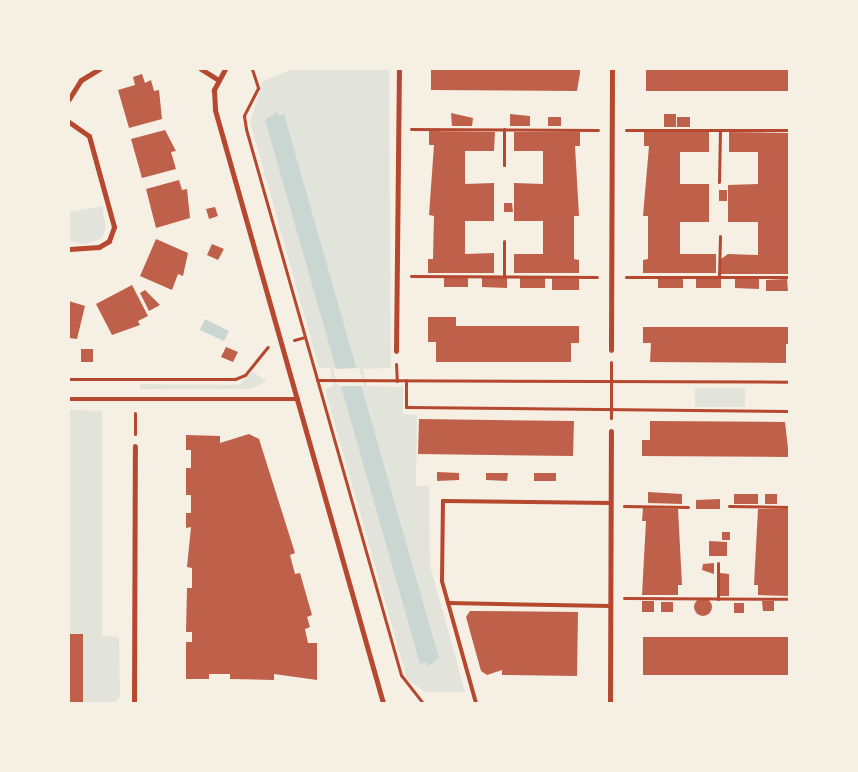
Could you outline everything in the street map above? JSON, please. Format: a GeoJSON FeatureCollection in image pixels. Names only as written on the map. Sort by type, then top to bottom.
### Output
{"type":"FeatureCollection","features":[{"type":"Feature","properties":{"kind":"street"},"geometry":{"type":"LineString","coordinates":[[69,99],[82,80],[99,69]]}},
{"type":"Feature","properties":{"kind":"street"},"geometry":{"type":"LineString","coordinates":[[201,69],[217,79]]}},
{"type":"Feature","properties":{"kind":"street"},"geometry":{"type":"LineString","coordinates":[[225,69],[217,79],[215,110],[383,703]]}},
{"type":"Feature","properties":{"kind":"street"},"geometry":{"type":"LineString","coordinates":[[396,351],[399,69]]}},
{"type":"Feature","properties":{"kind":"street"},"geometry":{"type":"LineString","coordinates":[[611,350],[612,69]]}},
{"type":"Feature","properties":{"kind":"street"},"geometry":{"type":"LineString","coordinates":[[69,122],[89,136],[114,227],[109,241],[99,247],[69,249]]}},
{"type":"Feature","properties":{"kind":"street"},"geometry":{"type":"LineString","coordinates":[[610,703],[611,431]]}},
{"type":"Feature","properties":{"kind":"street"},"geometry":{"type":"LineString","coordinates":[[134,703],[135,446]]}},
{"type":"Feature","properties":{"kind":"lane"},"geometry":{"type":"LineString","coordinates":[[69,399],[298,399]]}},
{"type":"Feature","properties":{"kind":"lane"},"geometry":{"type":"LineString","coordinates":[[476,703],[442,581],[443,500],[611,505]]}},
{"type":"Feature","properties":{"kind":"lane"},"geometry":{"type":"LineString","coordinates":[[448,603],[610,606]]}},
{"type":"Feature","properties":{"kind":"path"},"geometry":{"type":"LineString","coordinates":[[252,69],[258,88],[246,112],[246,129],[401,675],[423,703]]}},
{"type":"Feature","properties":{"kind":"path"},"geometry":{"type":"LineString","coordinates":[[398,129],[789,130]]}},
{"type":"Feature","properties":{"kind":"path"},"geometry":{"type":"LineString","coordinates":[[504,130],[504,165]]}},
{"type":"Feature","properties":{"kind":"path"},"geometry":{"type":"LineString","coordinates":[[719,182],[720,130]]}},
{"type":"Feature","properties":{"kind":"path"},"geometry":{"type":"LineString","coordinates":[[719,277],[720,236]]}},
{"type":"Feature","properties":{"kind":"path"},"geometry":{"type":"LineString","coordinates":[[504,241],[504,276]]}},
{"type":"Feature","properties":{"kind":"path"},"geometry":{"type":"LineString","coordinates":[[397,276],[789,277]]}},
{"type":"Feature","properties":{"kind":"path"},"geometry":{"type":"LineString","coordinates":[[69,379],[235,379],[245,375],[262,349],[305,337]]}},
{"type":"Feature","properties":{"kind":"path"},"geometry":{"type":"LineString","coordinates":[[317,380],[789,382]]}},
{"type":"Feature","properties":{"kind":"path"},"geometry":{"type":"LineString","coordinates":[[406,380],[406,407],[789,411]]}},
{"type":"Feature","properties":{"kind":"path"},"geometry":{"type":"LineString","coordinates":[[611,381],[611,431]]}},
{"type":"Feature","properties":{"kind":"path"},"geometry":{"type":"LineString","coordinates":[[611,505],[688,507]]}},
{"type":"Feature","properties":{"kind":"path"},"geometry":{"type":"LineString","coordinates":[[729,506],[789,507]]}},
{"type":"Feature","properties":{"kind":"path"},"geometry":{"type":"LineString","coordinates":[[718,563],[718,599]]}},
{"type":"Feature","properties":{"kind":"path"},"geometry":{"type":"LineString","coordinates":[[610,598],[789,599]]}},
{"type":"Feature","properties":{"kind":"shaded area"},"geometry":{"type":"Polygon","coordinates":[[[293,69],[389,69],[391,368],[363,369],[367,386],[403,387],[403,414],[417,415],[416,486],[429,486],[430,566],[465,692],[425,692],[407,679],[325,389],[334,386],[330,368],[319,368],[250,122],[263,81],[293,69]],[[277,112],[265,120],[420,664],[426,662],[428,667],[439,658],[284,115],[279,116],[277,112]]]}},
{"type":"Feature","properties":{"kind":"shaded area"},"geometry":{"type":"Polygon","coordinates":[[[277,112],[279,116],[284,114],[439,658],[428,667],[426,662],[420,664],[265,120],[277,112]]]}},
{"type":"Feature","properties":{"kind":"shaded area"},"geometry":{"type":"Polygon","coordinates":[[[102,206],[106,228],[101,239],[86,244],[70,241],[69,212],[102,206]]]}},
{"type":"Feature","properties":{"kind":"shaded area"},"geometry":{"type":"Polygon","coordinates":[[[205,319],[229,331],[224,341],[200,330],[205,319]]]}},
{"type":"Feature","properties":{"kind":"shaded area"},"geometry":{"type":"Polygon","coordinates":[[[253,372],[267,381],[251,389],[140,389],[140,384],[238,385],[253,372]]]}},
{"type":"Feature","properties":{"kind":"shaded area"},"geometry":{"type":"Polygon","coordinates":[[[695,388],[745,388],[745,407],[695,407],[695,388]]]}},
{"type":"Feature","properties":{"kind":"shaded area"},"geometry":{"type":"Polygon","coordinates":[[[69,410],[102,411],[102,636],[119,637],[120,696],[115,703],[82,703],[83,634],[69,634],[69,410]]]}},
{"type":"Feature","properties":{"kind":"pier"},"geometry":{"type":"Polygon","coordinates":[[[359,368],[364,386],[338,386],[333,369],[359,368]]]}},
{"type":"Feature","properties":{"kind":"building"},"geometry":{"type":"Polygon","coordinates":[[[431,69],[580,69],[580,73],[577,91],[431,90],[431,69]]]}},
{"type":"Feature","properties":{"kind":"building"},"geometry":{"type":"Polygon","coordinates":[[[646,69],[789,69],[789,91],[646,91],[646,69]]]}},
{"type":"Feature","properties":{"kind":"building"},"geometry":{"type":"Polygon","coordinates":[[[142,74],[145,83],[151,80],[154,91],[159,90],[162,119],[129,128],[118,90],[135,85],[133,77],[142,74]]]}},
{"type":"Feature","properties":{"kind":"building"},"geometry":{"type":"Polygon","coordinates":[[[451,113],[473,118],[472,126],[452,126],[451,113]]]}},
{"type":"Feature","properties":{"kind":"building"},"geometry":{"type":"Polygon","coordinates":[[[510,114],[530,116],[530,126],[510,126],[510,114]]]}},
{"type":"Feature","properties":{"kind":"building"},"geometry":{"type":"Polygon","coordinates":[[[664,114],[676,114],[676,127],[664,127],[664,114]]]}},
{"type":"Feature","properties":{"kind":"building"},"geometry":{"type":"Polygon","coordinates":[[[548,117],[561,117],[561,126],[548,126],[548,117]]]}},
{"type":"Feature","properties":{"kind":"building"},"geometry":{"type":"Polygon","coordinates":[[[677,117],[690,117],[690,127],[677,127],[677,117]]]}},
{"type":"Feature","properties":{"kind":"building"},"geometry":{"type":"Polygon","coordinates":[[[165,130],[176,151],[171,152],[176,169],[142,178],[131,139],[165,130]]]}},
{"type":"Feature","properties":{"kind":"building"},"geometry":{"type":"Polygon","coordinates":[[[429,131],[495,132],[494,151],[465,151],[465,184],[494,183],[494,221],[465,221],[465,254],[494,253],[494,273],[428,273],[428,259],[433,259],[434,216],[429,215],[434,145],[429,145],[429,131]]]}},
{"type":"Feature","properties":{"kind":"building"},"geometry":{"type":"Polygon","coordinates":[[[514,132],[580,132],[580,146],[575,146],[579,216],[574,216],[574,259],[579,260],[579,273],[514,273],[514,254],[543,254],[543,221],[514,221],[514,183],[543,184],[543,151],[514,151],[514,132]]]}},
{"type":"Feature","properties":{"kind":"building"},"geometry":{"type":"Polygon","coordinates":[[[644,132],[709,132],[709,152],[680,152],[680,184],[709,184],[709,222],[680,222],[680,254],[716,254],[716,273],[643,273],[643,260],[648,259],[648,216],[643,216],[649,146],[644,146],[644,132]]]}},
{"type":"Feature","properties":{"kind":"building"},"geometry":{"type":"Polygon","coordinates":[[[729,132],[789,133],[789,274],[721,274],[721,259],[728,254],[758,255],[758,222],[728,222],[728,185],[758,184],[758,152],[729,152],[729,132]]]}},
{"type":"Feature","properties":{"kind":"building"},"geometry":{"type":"Polygon","coordinates":[[[179,180],[182,190],[187,189],[190,218],[156,228],[146,189],[179,180]]]}},
{"type":"Feature","properties":{"kind":"building"},"geometry":{"type":"Polygon","coordinates":[[[719,190],[727,190],[727,201],[719,201],[719,190]]]}},
{"type":"Feature","properties":{"kind":"building"},"geometry":{"type":"Polygon","coordinates":[[[504,203],[512,203],[513,212],[504,212],[504,203]]]}},
{"type":"Feature","properties":{"kind":"building"},"geometry":{"type":"Polygon","coordinates":[[[215,207],[218,216],[209,219],[206,209],[215,207]]]}},
{"type":"Feature","properties":{"kind":"building"},"geometry":{"type":"Polygon","coordinates":[[[156,239],[188,253],[183,276],[178,274],[172,290],[140,276],[156,239]]]}},
{"type":"Feature","properties":{"kind":"building"},"geometry":{"type":"Polygon","coordinates":[[[212,244],[224,249],[218,260],[207,255],[212,244]]]}},
{"type":"Feature","properties":{"kind":"building"},"geometry":{"type":"Polygon","coordinates":[[[444,278],[468,278],[468,287],[444,287],[444,278]]]}},
{"type":"Feature","properties":{"kind":"building"},"geometry":{"type":"Polygon","coordinates":[[[482,278],[507,278],[507,288],[482,287],[482,278]]]}},
{"type":"Feature","properties":{"kind":"building"},"geometry":{"type":"Polygon","coordinates":[[[520,278],[545,278],[545,288],[520,288],[520,278]]]}},
{"type":"Feature","properties":{"kind":"building"},"geometry":{"type":"Polygon","coordinates":[[[552,278],[579,279],[579,290],[552,290],[552,278]]]}},
{"type":"Feature","properties":{"kind":"building"},"geometry":{"type":"Polygon","coordinates":[[[658,279],[683,279],[683,288],[658,288],[658,279]]]}},
{"type":"Feature","properties":{"kind":"building"},"geometry":{"type":"Polygon","coordinates":[[[696,279],[721,279],[721,288],[696,288],[696,279]]]}},
{"type":"Feature","properties":{"kind":"building"},"geometry":{"type":"Polygon","coordinates":[[[735,279],[759,279],[759,289],[735,288],[735,279]]]}},
{"type":"Feature","properties":{"kind":"building"},"geometry":{"type":"Polygon","coordinates":[[[787,279],[788,291],[766,291],[766,280],[787,279]]]}},
{"type":"Feature","properties":{"kind":"building"},"geometry":{"type":"Polygon","coordinates":[[[132,285],[148,316],[138,321],[140,325],[112,335],[96,304],[132,285]]]}},
{"type":"Feature","properties":{"kind":"building"},"geometry":{"type":"Polygon","coordinates":[[[145,290],[160,305],[149,311],[140,293],[145,290]]]}},
{"type":"Feature","properties":{"kind":"building"},"geometry":{"type":"Polygon","coordinates":[[[69,301],[85,306],[77,339],[69,338],[69,301]]]}},
{"type":"Feature","properties":{"kind":"building"},"geometry":{"type":"Polygon","coordinates":[[[428,317],[456,317],[456,326],[579,326],[579,343],[571,343],[571,362],[436,362],[436,342],[428,342],[428,317]]]}},
{"type":"Feature","properties":{"kind":"building"},"geometry":{"type":"Polygon","coordinates":[[[643,327],[789,327],[789,344],[786,344],[786,363],[650,362],[651,343],[643,343],[643,327]]]}},
{"type":"Feature","properties":{"kind":"building"},"geometry":{"type":"Polygon","coordinates":[[[226,347],[238,352],[233,362],[221,357],[226,347]]]}},
{"type":"Feature","properties":{"kind":"building"},"geometry":{"type":"Polygon","coordinates":[[[81,349],[93,349],[93,362],[81,362],[81,349]]]}},
{"type":"Feature","properties":{"kind":"building"},"geometry":{"type":"Polygon","coordinates":[[[419,419],[574,421],[573,456],[418,454],[419,419]]]}},
{"type":"Feature","properties":{"kind":"building"},"geometry":{"type":"Polygon","coordinates":[[[650,421],[785,422],[789,457],[642,456],[642,440],[650,440],[650,421]]]}},
{"type":"Feature","properties":{"kind":"building"},"geometry":{"type":"Polygon","coordinates":[[[249,434],[259,439],[295,553],[290,555],[295,574],[300,573],[312,615],[307,617],[310,627],[305,629],[308,643],[317,643],[317,680],[274,674],[274,680],[230,679],[230,674],[209,674],[209,679],[186,679],[186,642],[192,642],[192,632],[186,632],[187,588],[192,588],[192,568],[187,567],[191,527],[186,528],[186,513],[191,513],[191,495],[186,495],[186,468],[191,468],[191,450],[186,450],[186,435],[220,436],[220,443],[249,434]]]}},
{"type":"Feature","properties":{"kind":"building"},"geometry":{"type":"Polygon","coordinates":[[[437,472],[459,473],[459,480],[437,481],[437,472]]]}},
{"type":"Feature","properties":{"kind":"building"},"geometry":{"type":"Polygon","coordinates":[[[486,473],[508,473],[507,481],[486,480],[486,473]]]}},
{"type":"Feature","properties":{"kind":"building"},"geometry":{"type":"Polygon","coordinates":[[[534,473],[556,473],[556,481],[534,481],[534,473]]]}},
{"type":"Feature","properties":{"kind":"building"},"geometry":{"type":"Polygon","coordinates":[[[648,492],[682,494],[682,504],[648,503],[648,492]]]}},
{"type":"Feature","properties":{"kind":"building"},"geometry":{"type":"Polygon","coordinates":[[[734,494],[758,494],[758,504],[734,504],[734,494]]]}},
{"type":"Feature","properties":{"kind":"building"},"geometry":{"type":"Polygon","coordinates":[[[765,494],[777,494],[777,504],[765,504],[765,494]]]}},
{"type":"Feature","properties":{"kind":"building"},"geometry":{"type":"Polygon","coordinates":[[[720,499],[720,509],[696,509],[696,500],[720,499]]]}},
{"type":"Feature","properties":{"kind":"building"},"geometry":{"type":"Polygon","coordinates":[[[643,508],[678,509],[682,585],[678,585],[678,595],[642,595],[646,521],[642,521],[643,508]]]}},
{"type":"Feature","properties":{"kind":"building"},"geometry":{"type":"Polygon","coordinates":[[[758,509],[789,509],[789,596],[758,595],[758,585],[754,585],[758,509]]]}},
{"type":"Feature","properties":{"kind":"building"},"geometry":{"type":"Polygon","coordinates":[[[722,532],[730,532],[730,540],[722,540],[722,532]]]}},
{"type":"Feature","properties":{"kind":"building"},"geometry":{"type":"Polygon","coordinates":[[[709,541],[727,542],[727,556],[709,556],[709,541]]]}},
{"type":"Feature","properties":{"kind":"building"},"geometry":{"type":"Polygon","coordinates":[[[714,563],[714,574],[702,570],[703,564],[714,563]]]}},
{"type":"Feature","properties":{"kind":"building"},"geometry":{"type":"Polygon","coordinates":[[[720,573],[729,574],[729,596],[720,596],[720,573]]]}},
{"type":"Feature","properties":{"kind":"building"},"geometry":{"type":"Polygon","coordinates":[[[703,598],[709,601],[712,607],[709,613],[703,616],[697,613],[694,607],[697,601],[703,598]]]}},
{"type":"Feature","properties":{"kind":"building"},"geometry":{"type":"Polygon","coordinates":[[[642,601],[654,601],[654,612],[642,612],[642,601]]]}},
{"type":"Feature","properties":{"kind":"building"},"geometry":{"type":"Polygon","coordinates":[[[762,601],[774,601],[774,611],[763,611],[762,601]]]}},
{"type":"Feature","properties":{"kind":"building"},"geometry":{"type":"Polygon","coordinates":[[[661,602],[673,602],[673,612],[661,612],[661,602]]]}},
{"type":"Feature","properties":{"kind":"building"},"geometry":{"type":"Polygon","coordinates":[[[734,603],[744,603],[744,613],[734,613],[734,603]]]}},
{"type":"Feature","properties":{"kind":"building"},"geometry":{"type":"Polygon","coordinates":[[[470,611],[578,612],[577,676],[502,675],[502,670],[487,675],[481,671],[466,617],[470,611]]]}},
{"type":"Feature","properties":{"kind":"building"},"geometry":{"type":"Polygon","coordinates":[[[69,634],[83,634],[83,703],[69,703],[69,634]]]}},
{"type":"Feature","properties":{"kind":"building"},"geometry":{"type":"Polygon","coordinates":[[[643,637],[789,637],[789,675],[643,675],[643,637]]]}}]}
